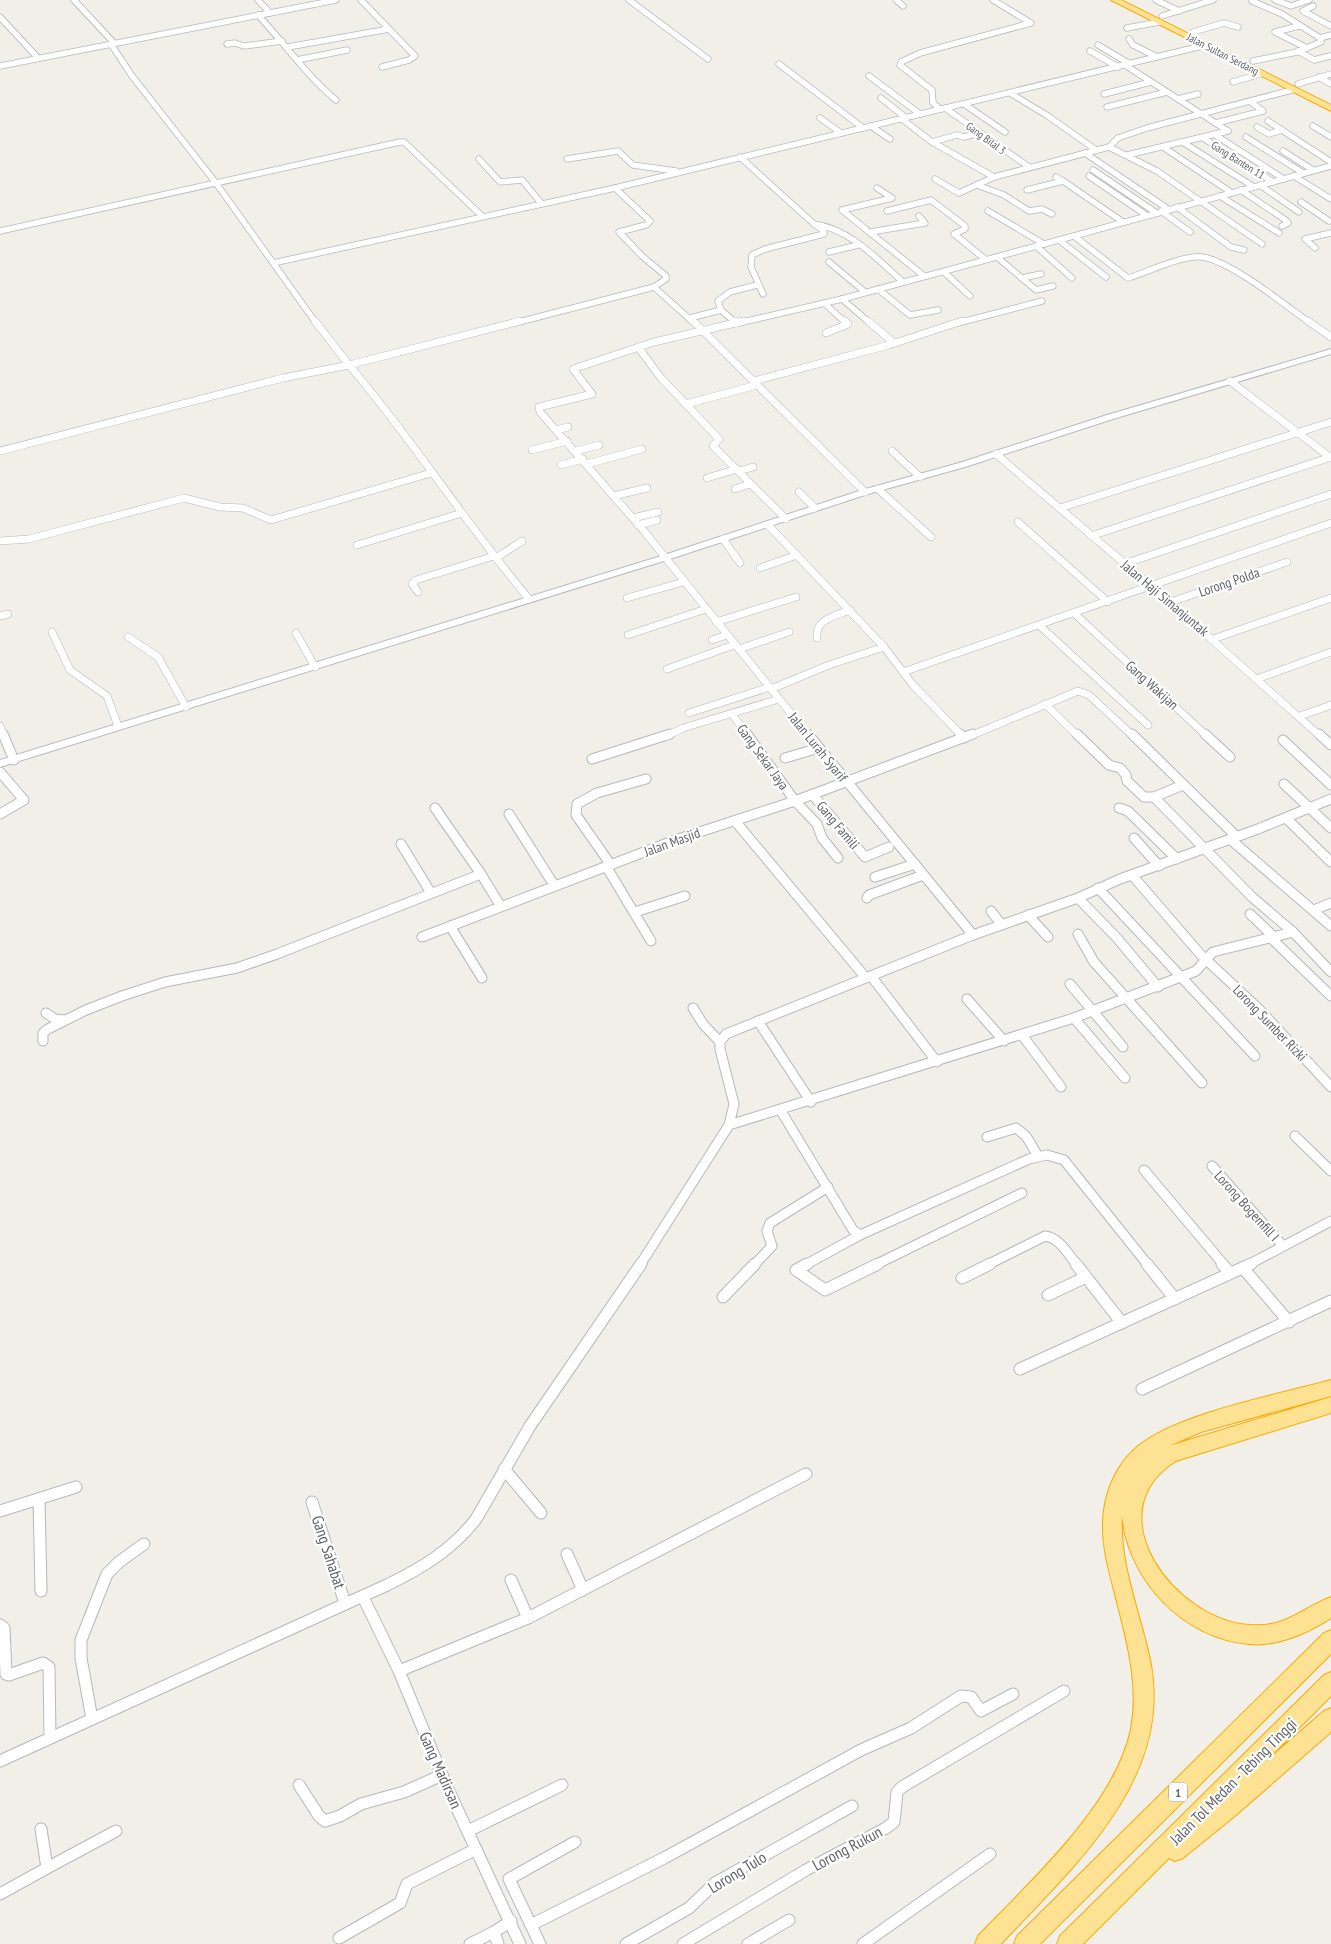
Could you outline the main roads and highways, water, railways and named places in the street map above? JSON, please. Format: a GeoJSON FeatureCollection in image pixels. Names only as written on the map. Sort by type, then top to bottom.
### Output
{"type":"FeatureCollection","features":[{"type":"Feature","properties":{"kind":"highway","name":"Jalan Sultan Serdang"},"geometry":{"type":"LineString","coordinates":[[1115,0],[1130,3],[1260,74],[1331,100]]}},
{"type":"Feature","properties":{"kind":"highway","name":"Jalan Sultan Serdang"},"geometry":{"type":"LineString","coordinates":[[1160,19],[1193,32],[1252,61],[1331,108]]}},
{"type":"Feature","properties":{"kind":"highway"},"geometry":{"type":"LineString","coordinates":[[986,1944],[1095,1822],[1127,1770],[1141,1732],[1145,1684],[1118,1566],[1112,1526],[1113,1509],[1123,1477],[1145,1450],[1182,1430],[1331,1388]]}},
{"type":"Feature","properties":{"kind":"highway"},"geometry":{"type":"LineString","coordinates":[[1331,1405],[1170,1454],[1145,1475],[1136,1490],[1132,1522],[1139,1551],[1159,1584],[1188,1612],[1206,1624],[1225,1631],[1249,1635],[1273,1633],[1308,1622],[1331,1606]]}},
{"type":"Feature","properties":{"kind":"highway","name":"1"},"geometry":{"type":"LineString","coordinates":[[1025,1944],[1331,1640]]}},
{"type":"Feature","properties":{"kind":"highway","name":"Jalan Tol Medan - Tebing Tinggi"},"geometry":{"type":"LineString","coordinates":[[1135,1880],[1331,1682]]}},
{"type":"Feature","properties":{"kind":"highway"},"geometry":{"type":"LineString","coordinates":[[1135,1880],[1229,1808],[1331,1718]]}},
{"type":"Feature","properties":{"kind":"highway","name":"1"},"geometry":{"type":"LineString","coordinates":[[1068,1944],[1135,1880]]}}]}
